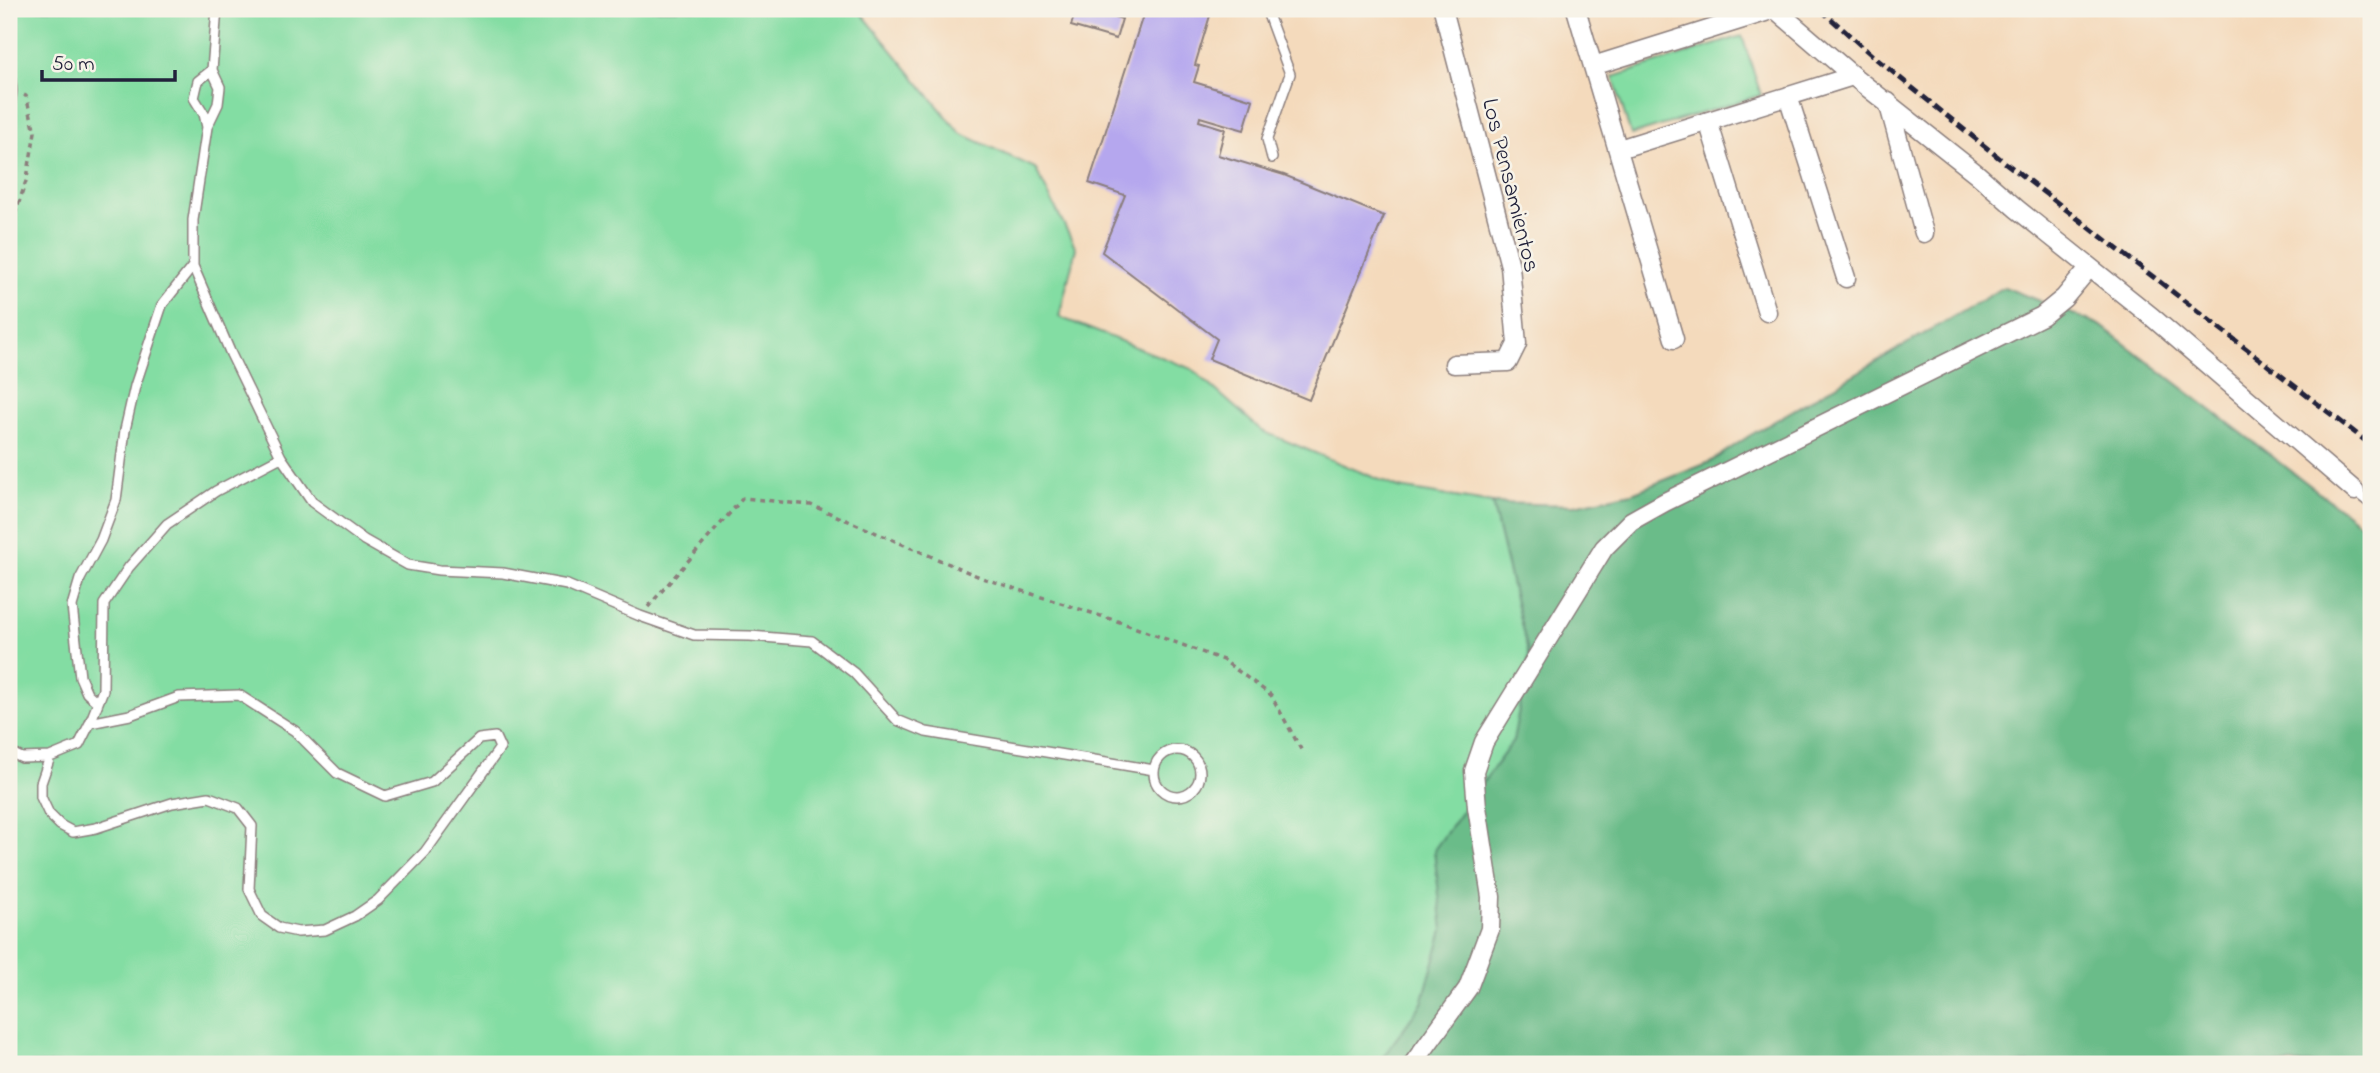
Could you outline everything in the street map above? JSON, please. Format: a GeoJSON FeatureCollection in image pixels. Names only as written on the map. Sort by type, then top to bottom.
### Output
{"type":"FeatureCollection","features":[{"type":"Feature","properties":{"kind":"street","name":"Los Pensamientos"},"geometry":{"type":"LineString","coordinates":[[1443,9],[1510,266],[1517,344],[1508,362],[1454,364]]}},
{"type":"Feature","properties":{"kind":"street"},"geometry":{"type":"LineString","coordinates":[[1576,9],[1674,339]]}},
{"type":"Feature","properties":{"kind":"street"},"geometry":{"type":"LineString","coordinates":[[1593,66],[1775,9],[1853,76],[1978,174],[2363,493]]}},
{"type":"Feature","properties":{"kind":"street"},"geometry":{"type":"LineString","coordinates":[[1619,149],[1853,76]]}},
{"type":"Feature","properties":{"kind":"street"},"geometry":{"type":"LineString","coordinates":[[1788,96],[1846,278]]}},
{"type":"Feature","properties":{"kind":"street"},"geometry":{"type":"LineString","coordinates":[[1888,103],[1924,233]]}},
{"type":"Feature","properties":{"kind":"street"},"geometry":{"type":"LineString","coordinates":[[1708,121],[1767,312]]}},
{"type":"Feature","properties":{"kind":"street"},"geometry":{"type":"LineString","coordinates":[[1413,1064],[1468,988],[1490,929],[1491,897],[1474,771],[1484,742],[1604,548],[1631,521],[1665,502],[2042,316],[2064,298],[2090,268]]}},
{"type":"Feature","properties":{"kind":"lane"},"geometry":{"type":"LineString","coordinates":[[217,9],[212,71],[220,87],[218,104],[207,127],[193,220],[193,266],[231,354],[281,457],[312,502],[364,540],[408,565],[439,570],[503,573],[566,585],[694,635],[812,641],[854,673],[897,720],[926,732],[1154,770]]}},
{"type":"Feature","properties":{"kind":"lane"},"geometry":{"type":"LineString","coordinates":[[1266,9],[1290,74],[1267,139],[1272,158]]}},
{"type":"Feature","properties":{"kind":"lane"},"geometry":{"type":"LineString","coordinates":[[9,64],[12,91],[9,113]]}},
{"type":"Feature","properties":{"kind":"lane"},"geometry":{"type":"LineString","coordinates":[[207,127],[204,114],[194,98],[198,81],[212,71]]}},
{"type":"Feature","properties":{"kind":"lane"},"geometry":{"type":"LineString","coordinates":[[98,703],[87,693],[80,677],[72,606],[80,579],[101,540],[116,500],[125,430],[135,386],[162,305],[193,266]]}},
{"type":"Feature","properties":{"kind":"lane"},"geometry":{"type":"LineString","coordinates":[[9,752],[22,758],[50,757],[79,745],[103,690],[104,604],[129,566],[167,524],[216,491],[281,457]]}},
{"type":"Feature","properties":{"kind":"lane"},"geometry":{"type":"LineString","coordinates":[[2363,493],[2371,504]]}},
{"type":"Feature","properties":{"kind":"lane"},"geometry":{"type":"LineString","coordinates":[[50,757],[41,783],[41,797],[54,820],[73,832],[96,828],[172,803],[209,797],[238,808],[252,826],[248,889],[262,916],[279,929],[298,932],[325,930],[355,916],[378,900],[425,852],[500,748],[495,737],[479,739],[432,782],[385,796],[337,773],[295,731],[239,695],[179,697],[130,715],[90,723]]}},
{"type":"Feature","properties":{"kind":"lane"},"geometry":{"type":"LineString","coordinates":[[1181,751],[1196,761],[1200,774],[1195,787],[1185,795],[1178,796],[1170,795],[1157,786],[1154,770],[1163,755],[1181,751]]}},
{"type":"Feature","properties":{"kind":"path"},"geometry":{"type":"LineString","coordinates":[[9,233],[27,178],[35,132],[26,96],[12,91]]}},
{"type":"Feature","properties":{"kind":"path"},"geometry":{"type":"LineString","coordinates":[[640,616],[743,498],[811,505],[982,578],[1120,622],[1223,660],[1271,695],[1303,753]]}},
{"type":"Feature","properties":{"kind":"green space"},"geometry":{"type":"Polygon","coordinates":[[[9,9],[858,9],[960,133],[1035,168],[1076,248],[1059,317],[1192,369],[1262,431],[1399,488],[1492,503],[1529,656],[1531,749],[1459,902],[1402,1064],[9,1064],[9,9]]]}},
{"type":"Feature","properties":{"kind":"green space"},"geometry":{"type":"Polygon","coordinates":[[[1742,36],[1761,95],[1631,135],[1613,77],[1742,36]]]}},
{"type":"Feature","properties":{"kind":"green space"},"geometry":{"type":"Polygon","coordinates":[[[2004,287],[2100,325],[2371,532],[2371,1064],[1378,1064],[1422,1003],[1443,930],[1434,850],[1513,741],[1529,656],[1492,503],[1574,505],[1632,493],[1710,462],[1749,436],[2004,287]]]}},
{"type":"Feature","properties":{"kind":"building"},"geometry":{"type":"Polygon","coordinates":[[[1076,9],[1088,9],[1122,19],[1116,39],[1071,26],[1076,9]]]}},
{"type":"Feature","properties":{"kind":"building"},"geometry":{"type":"Polygon","coordinates":[[[1145,9],[1212,9],[1195,65],[1199,66],[1194,82],[1253,100],[1244,130],[1200,117],[1199,121],[1225,129],[1218,155],[1284,175],[1384,216],[1309,400],[1209,359],[1217,339],[1102,252],[1125,195],[1089,183],[1145,9]]]}},
{"type":"Feature","properties":{"kind":"railway"},"geometry":{"type":"LineString","coordinates":[[1820,9],[1874,57],[1998,157],[2371,445]]}}]}
